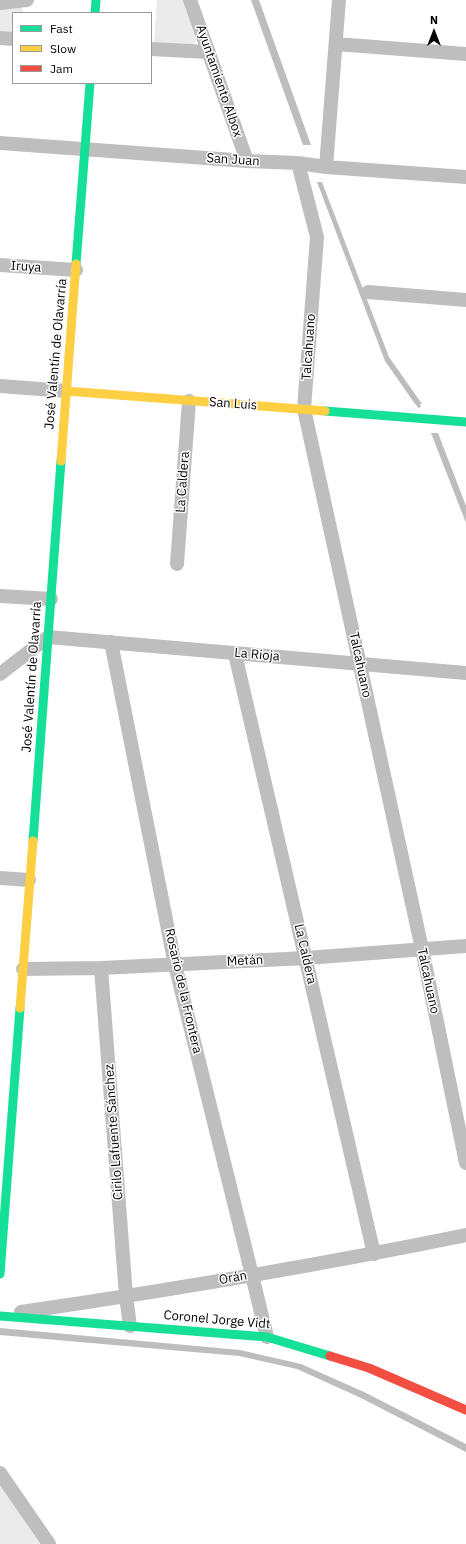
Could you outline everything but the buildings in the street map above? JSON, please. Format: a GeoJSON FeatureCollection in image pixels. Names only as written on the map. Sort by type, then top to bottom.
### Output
{"type":"FeatureCollection","features":[{"type":"Feature","properties":{"kind":"street"},"geometry":{"type":"LineString","coordinates":[[0,3],[27,0],[27,12]]}},
{"type":"Feature","properties":{"kind":"street"},"geometry":{"type":"LineString","coordinates":[[95,12],[96,0]]}},
{"type":"Feature","properties":{"kind":"street","name":"Ayuntamiento Albox"},"geometry":{"type":"LineString","coordinates":[[190,0],[247,161]]}},
{"type":"Feature","properties":{"kind":"street"},"geometry":{"type":"LineString","coordinates":[[326,167],[339,0]]}},
{"type":"Feature","properties":{"kind":"street"},"geometry":{"type":"LineString","coordinates":[[0,38],[12,39]]}},
{"type":"Feature","properties":{"kind":"street"},"geometry":{"type":"LineString","coordinates":[[336,44],[466,54]]}},
{"type":"Feature","properties":{"kind":"street"},"geometry":{"type":"LineString","coordinates":[[152,48],[209,52]]}},
{"type":"Feature","properties":{"kind":"street","name":"José Valentín de Olavarría"},"geometry":{"type":"LineString","coordinates":[[0,1274],[5,1122],[24,969],[29,880],[90,84]]}},
{"type":"Feature","properties":{"kind":"street","name":"San Juan"},"geometry":{"type":"LineString","coordinates":[[0,143],[247,161],[298,163],[326,167],[466,177]]}},
{"type":"Feature","properties":{"kind":"street","name":"Talcahuano"},"geometry":{"type":"LineString","coordinates":[[298,163],[317,237],[304,409],[422,949],[466,1163]]}},
{"type":"Feature","properties":{"kind":"street","name":"Iruya"},"geometry":{"type":"LineString","coordinates":[[0,265],[76,270]]}},
{"type":"Feature","properties":{"kind":"street"},"geometry":{"type":"LineString","coordinates":[[368,292],[466,300]]}},
{"type":"Feature","properties":{"kind":"street","name":"San Luis"},"geometry":{"type":"LineString","coordinates":[[0,386],[466,422]]}},
{"type":"Feature","properties":{"kind":"street","name":"La Caldera"},"geometry":{"type":"LineString","coordinates":[[177,564],[189,401]]}},
{"type":"Feature","properties":{"kind":"street"},"geometry":{"type":"LineString","coordinates":[[0,596],[51,599]]}},
{"type":"Feature","properties":{"kind":"street"},"geometry":{"type":"LineString","coordinates":[[0,674],[48,637]]}},
{"type":"Feature","properties":{"kind":"street","name":"La Rioja"},"geometry":{"type":"LineString","coordinates":[[48,637],[466,673]]}},
{"type":"Feature","properties":{"kind":"street","name":"Rosario de la Frontera"},"geometry":{"type":"LineString","coordinates":[[111,642],[175,965],[267,1337]]}},
{"type":"Feature","properties":{"kind":"street","name":"La Caldera"},"geometry":{"type":"LineString","coordinates":[[235,654],[374,1254]]}},
{"type":"Feature","properties":{"kind":"street"},"geometry":{"type":"LineString","coordinates":[[0,878],[29,880]]}},
{"type":"Feature","properties":{"kind":"street","name":"Metán"},"geometry":{"type":"LineString","coordinates":[[24,969],[175,965],[306,958],[466,946]]}},
{"type":"Feature","properties":{"kind":"street","name":"Cirilo Lafuente Sánchez"},"geometry":{"type":"LineString","coordinates":[[101,968],[126,1296],[130,1326]]}},
{"type":"Feature","properties":{"kind":"street","name":"Orán"},"geometry":{"type":"LineString","coordinates":[[0,1316],[374,1254],[466,1235]]}},
{"type":"Feature","properties":{"kind":"street","name":"Coronel Jorge Vidt"},"geometry":{"type":"LineString","coordinates":[[0,1316],[267,1337],[369,1368],[466,1410]]}},
{"type":"Feature","properties":{"kind":"street"},"geometry":{"type":"LineString","coordinates":[[0,1473],[49,1544]]}},
{"type":"Feature","properties":{"kind":"shaded area"},"geometry":{"type":"Polygon","coordinates":[[[157,0],[184,0],[197,40],[193,45],[154,43],[157,0]]]}},
{"type":"Feature","properties":{"kind":"shaded area"},"geometry":{"type":"Polygon","coordinates":[[[251,0],[259,0],[311,145],[303,145],[251,0]]]}},
{"type":"Feature","properties":{"kind":"shaded area"},"geometry":{"type":"Polygon","coordinates":[[[0,7],[22,8],[23,12],[12,12],[12,36],[0,35],[0,7]]]}},
{"type":"Feature","properties":{"kind":"shaded area"},"geometry":{"type":"Polygon","coordinates":[[[317,182],[322,182],[389,357],[422,404],[415,404],[385,361],[317,182]]]}},
{"type":"Feature","properties":{"kind":"shaded area"},"geometry":{"type":"Polygon","coordinates":[[[431,433],[438,433],[466,506],[466,523],[431,433]]]}},
{"type":"Feature","properties":{"kind":"shaded area"},"geometry":{"type":"Polygon","coordinates":[[[0,1328],[240,1350],[301,1364],[364,1392],[466,1444],[466,1452],[361,1398],[297,1369],[239,1356],[0,1335],[0,1328]]]}},
{"type":"Feature","properties":{"kind":"shaded area"},"geometry":{"type":"Polygon","coordinates":[[[0,1484],[40,1544],[0,1544],[0,1484]]]}},
{"type":"Feature","properties":{"kind":"waterway"},"geometry":{"type":"LineString","coordinates":[[415,400],[419,406]]}},
{"type":"Feature","properties":{"kind":"traffic: fast"},"geometry":{"type":"LineString","coordinates":[[95,12],[96,0]]}},
{"type":"Feature","properties":{"kind":"traffic: fast"},"geometry":{"type":"LineString","coordinates":[[76,264],[90,84]]}},
{"type":"Feature","properties":{"kind":"traffic: fast"},"geometry":{"type":"LineString","coordinates":[[325,411],[466,422]]}},
{"type":"Feature","properties":{"kind":"traffic: fast"},"geometry":{"type":"LineString","coordinates":[[33,841],[61,461]]}},
{"type":"Feature","properties":{"kind":"traffic: fast"},"geometry":{"type":"LineString","coordinates":[[0,1274],[20,1008]]}},
{"type":"Feature","properties":{"kind":"traffic: fast"},"geometry":{"type":"LineString","coordinates":[[0,1316],[267,1337],[330,1356]]}},
{"type":"Feature","properties":{"kind":"traffic: slow"},"geometry":{"type":"LineString","coordinates":[[61,461],[76,264]]}},
{"type":"Feature","properties":{"kind":"traffic: slow"},"geometry":{"type":"LineString","coordinates":[[66,391],[325,411]]}},
{"type":"Feature","properties":{"kind":"traffic: slow"},"geometry":{"type":"LineString","coordinates":[[20,1008],[33,841]]}},
{"type":"Feature","properties":{"kind":"traffic: jam"},"geometry":{"type":"LineString","coordinates":[[330,1356],[369,1368],[466,1410]]}}]}
